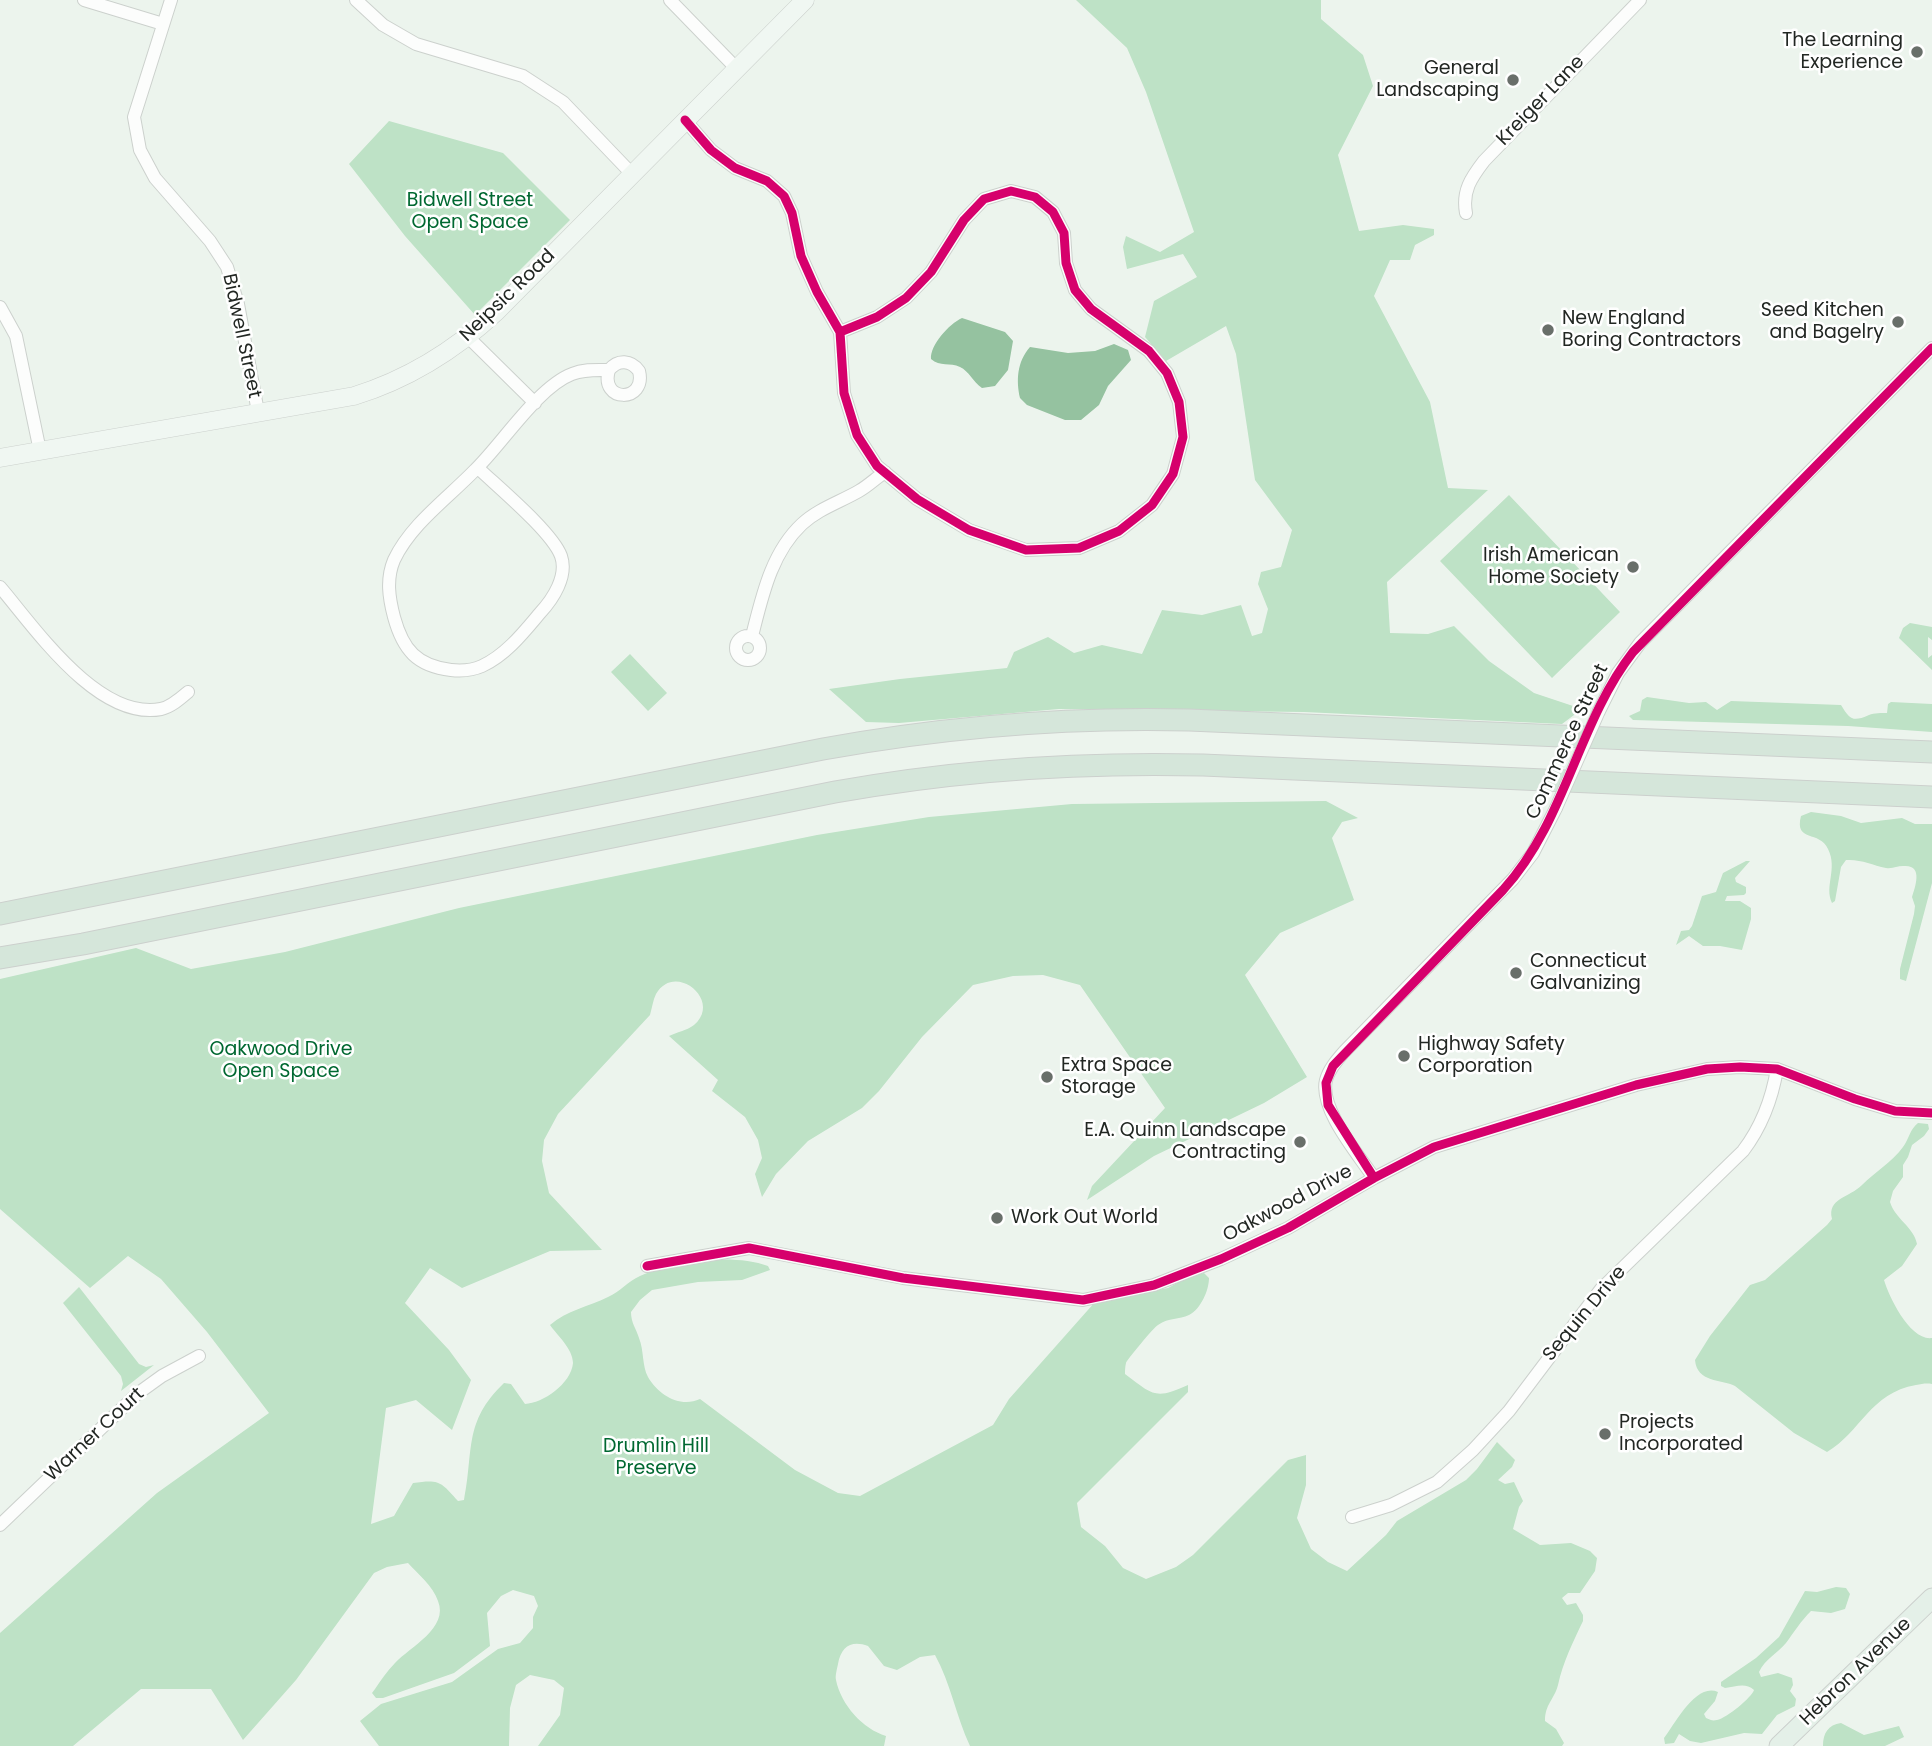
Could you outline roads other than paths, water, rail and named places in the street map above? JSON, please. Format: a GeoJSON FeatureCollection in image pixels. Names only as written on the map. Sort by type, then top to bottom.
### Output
{"type":"FeatureCollection","features":[{"type":"Feature","properties":{"kind":"highway"},"geometry":{"type":"LineString","coordinates":[[0,914],[823,749],[904,736],[996,726],[1085,720],[1189,720],[1932,752]]}},
{"type":"Feature","properties":{"kind":"highway"},"geometry":{"type":"LineString","coordinates":[[0,958],[83,944],[846,790],[1024,768],[1106,764],[1203,765],[1932,797]]}},
{"type":"Feature","properties":{"kind":"main road","name":"Hebron Avenue"},"geometry":{"type":"LineString","coordinates":[[1779,1746],[1932,1598]]}},
{"type":"Feature","properties":{"kind":"street"},"geometry":{"type":"LineString","coordinates":[[84,0],[163,24]]}},
{"type":"Feature","properties":{"kind":"street","name":"Bidwell Street"},"geometry":{"type":"LineString","coordinates":[[171,0],[134,117],[140,150],[155,178],[209,241],[227,267],[238,304],[258,412]]}},
{"type":"Feature","properties":{"kind":"street"},"geometry":{"type":"LineString","coordinates":[[356,0],[383,25],[416,44],[523,76],[563,102],[631,173]]}},
{"type":"Feature","properties":{"kind":"street"},"geometry":{"type":"LineString","coordinates":[[670,0],[737,69]]}},
{"type":"Feature","properties":{"kind":"street","name":"Neipsic Road"},"geometry":{"type":"LineString","coordinates":[[0,458],[354,396],[418,370],[468,338],[805,0]]}},
{"type":"Feature","properties":{"kind":"street","name":"Kreiger Lane"},"geometry":{"type":"LineString","coordinates":[[1466,213],[1464,194],[1484,161],[1640,0]]}},
{"type":"Feature","properties":{"kind":"street"},"geometry":{"type":"LineString","coordinates":[[685,120],[712,150],[735,167],[767,181],[784,196],[792,213],[801,256],[839,332],[844,393],[855,427],[877,466],[917,499],[969,530],[1027,550],[1079,548],[1119,531],[1152,505],[1173,474],[1183,437],[1179,402],[1167,373],[1149,351],[1091,309],[1075,290],[1066,263],[1064,233],[1053,212],[1034,197],[1011,191],[984,200],[964,220],[931,272],[906,298],[877,317],[839,332]]}},
{"type":"Feature","properties":{"kind":"street"},"geometry":{"type":"LineString","coordinates":[[0,307],[16,336],[40,451]]}},
{"type":"Feature","properties":{"kind":"street"},"geometry":{"type":"LineString","coordinates":[[468,338],[535,403]]}},
{"type":"Feature","properties":{"kind":"street","name":"Commerce Street"},"geometry":{"type":"LineString","coordinates":[[1374,1178],[1329,1107],[1325,1090],[1328,1075],[1344,1052],[1513,879],[1533,853],[1618,673],[1640,643],[1932,348]]}},
{"type":"Feature","properties":{"kind":"street"},"geometry":{"type":"LineString","coordinates":[[478,468],[555,542],[562,559],[561,581],[552,599],[514,643],[482,666],[458,671],[432,668],[413,656],[399,635],[388,593],[394,562],[411,533],[478,468],[535,403],[555,385],[571,374],[587,370],[609,370]]}},
{"type":"Feature","properties":{"kind":"street"},"geometry":{"type":"LineString","coordinates":[[752,636],[762,592],[779,554],[802,524],[828,506],[861,490],[884,472]]}},
{"type":"Feature","properties":{"kind":"street"},"geometry":{"type":"LineString","coordinates":[[0,587],[74,674],[103,695],[133,707],[161,709],[188,692]]}},
{"type":"Feature","properties":{"kind":"street","name":"Oakwood Drive"},"geometry":{"type":"LineString","coordinates":[[647,1266],[749,1248],[903,1278],[1083,1300],[1154,1285],[1221,1259],[1288,1228],[1434,1147],[1636,1085],[1707,1069],[1777,1069],[1855,1099],[1895,1111],[1932,1113]]}},
{"type":"Feature","properties":{"kind":"street","name":"Sequin Drive"},"geometry":{"type":"LineString","coordinates":[[1352,1517],[1391,1505],[1437,1482],[1473,1450],[1508,1411],[1601,1289],[1743,1151],[1758,1131],[1773,1090],[1777,1069]]}},
{"type":"Feature","properties":{"kind":"street","name":"Warner Court"},"geometry":{"type":"LineString","coordinates":[[0,1525],[136,1394],[199,1356]]}},
{"type":"Feature","properties":{"kind":"place","name":"The Learning Experience"},"geometry":{"type":"Point","coordinates":[1917,52]}},
{"type":"Feature","properties":{"kind":"place","name":"General Landscaping"},"geometry":{"type":"Point","coordinates":[1513,80]}},
{"type":"Feature","properties":{"kind":"place","name":"Seed Kitchen and Bagelry"},"geometry":{"type":"Point","coordinates":[1898,322]}},
{"type":"Feature","properties":{"kind":"place","name":"New England Boring Contractors"},"geometry":{"type":"Point","coordinates":[1548,330]}},
{"type":"Feature","properties":{"kind":"place","name":"Irish American Home Society"},"geometry":{"type":"Point","coordinates":[1633,567]}},
{"type":"Feature","properties":{"kind":"place","name":"Connecticut Galvanizing"},"geometry":{"type":"Point","coordinates":[1516,973]}},
{"type":"Feature","properties":{"kind":"place","name":"Highway Safety Corporation"},"geometry":{"type":"Point","coordinates":[1404,1056]}},
{"type":"Feature","properties":{"kind":"place","name":"Extra Space Storage"},"geometry":{"type":"Point","coordinates":[1047,1077]}},
{"type":"Feature","properties":{"kind":"place","name":"E.A. Quinn Landscape Contracting"},"geometry":{"type":"Point","coordinates":[1300,1142]}},
{"type":"Feature","properties":{"kind":"place","name":"Work Out World"},"geometry":{"type":"Point","coordinates":[997,1218]}},
{"type":"Feature","properties":{"kind":"place","name":"Projects Incorporated"},"geometry":{"type":"Point","coordinates":[1605,1434]}},
{"type":"Feature","properties":{"kind":"park label","name":"Bidwell Street Open Space"},"geometry":{"type":"Point","coordinates":[470,212]}},
{"type":"Feature","properties":{"kind":"park label","name":"Oakwood Drive Open Space"},"geometry":{"type":"Point","coordinates":[281,1061]}},
{"type":"Feature","properties":{"kind":"park label","name":"Drumlin Hill Preserve"},"geometry":{"type":"Point","coordinates":[656,1458]}}]}
